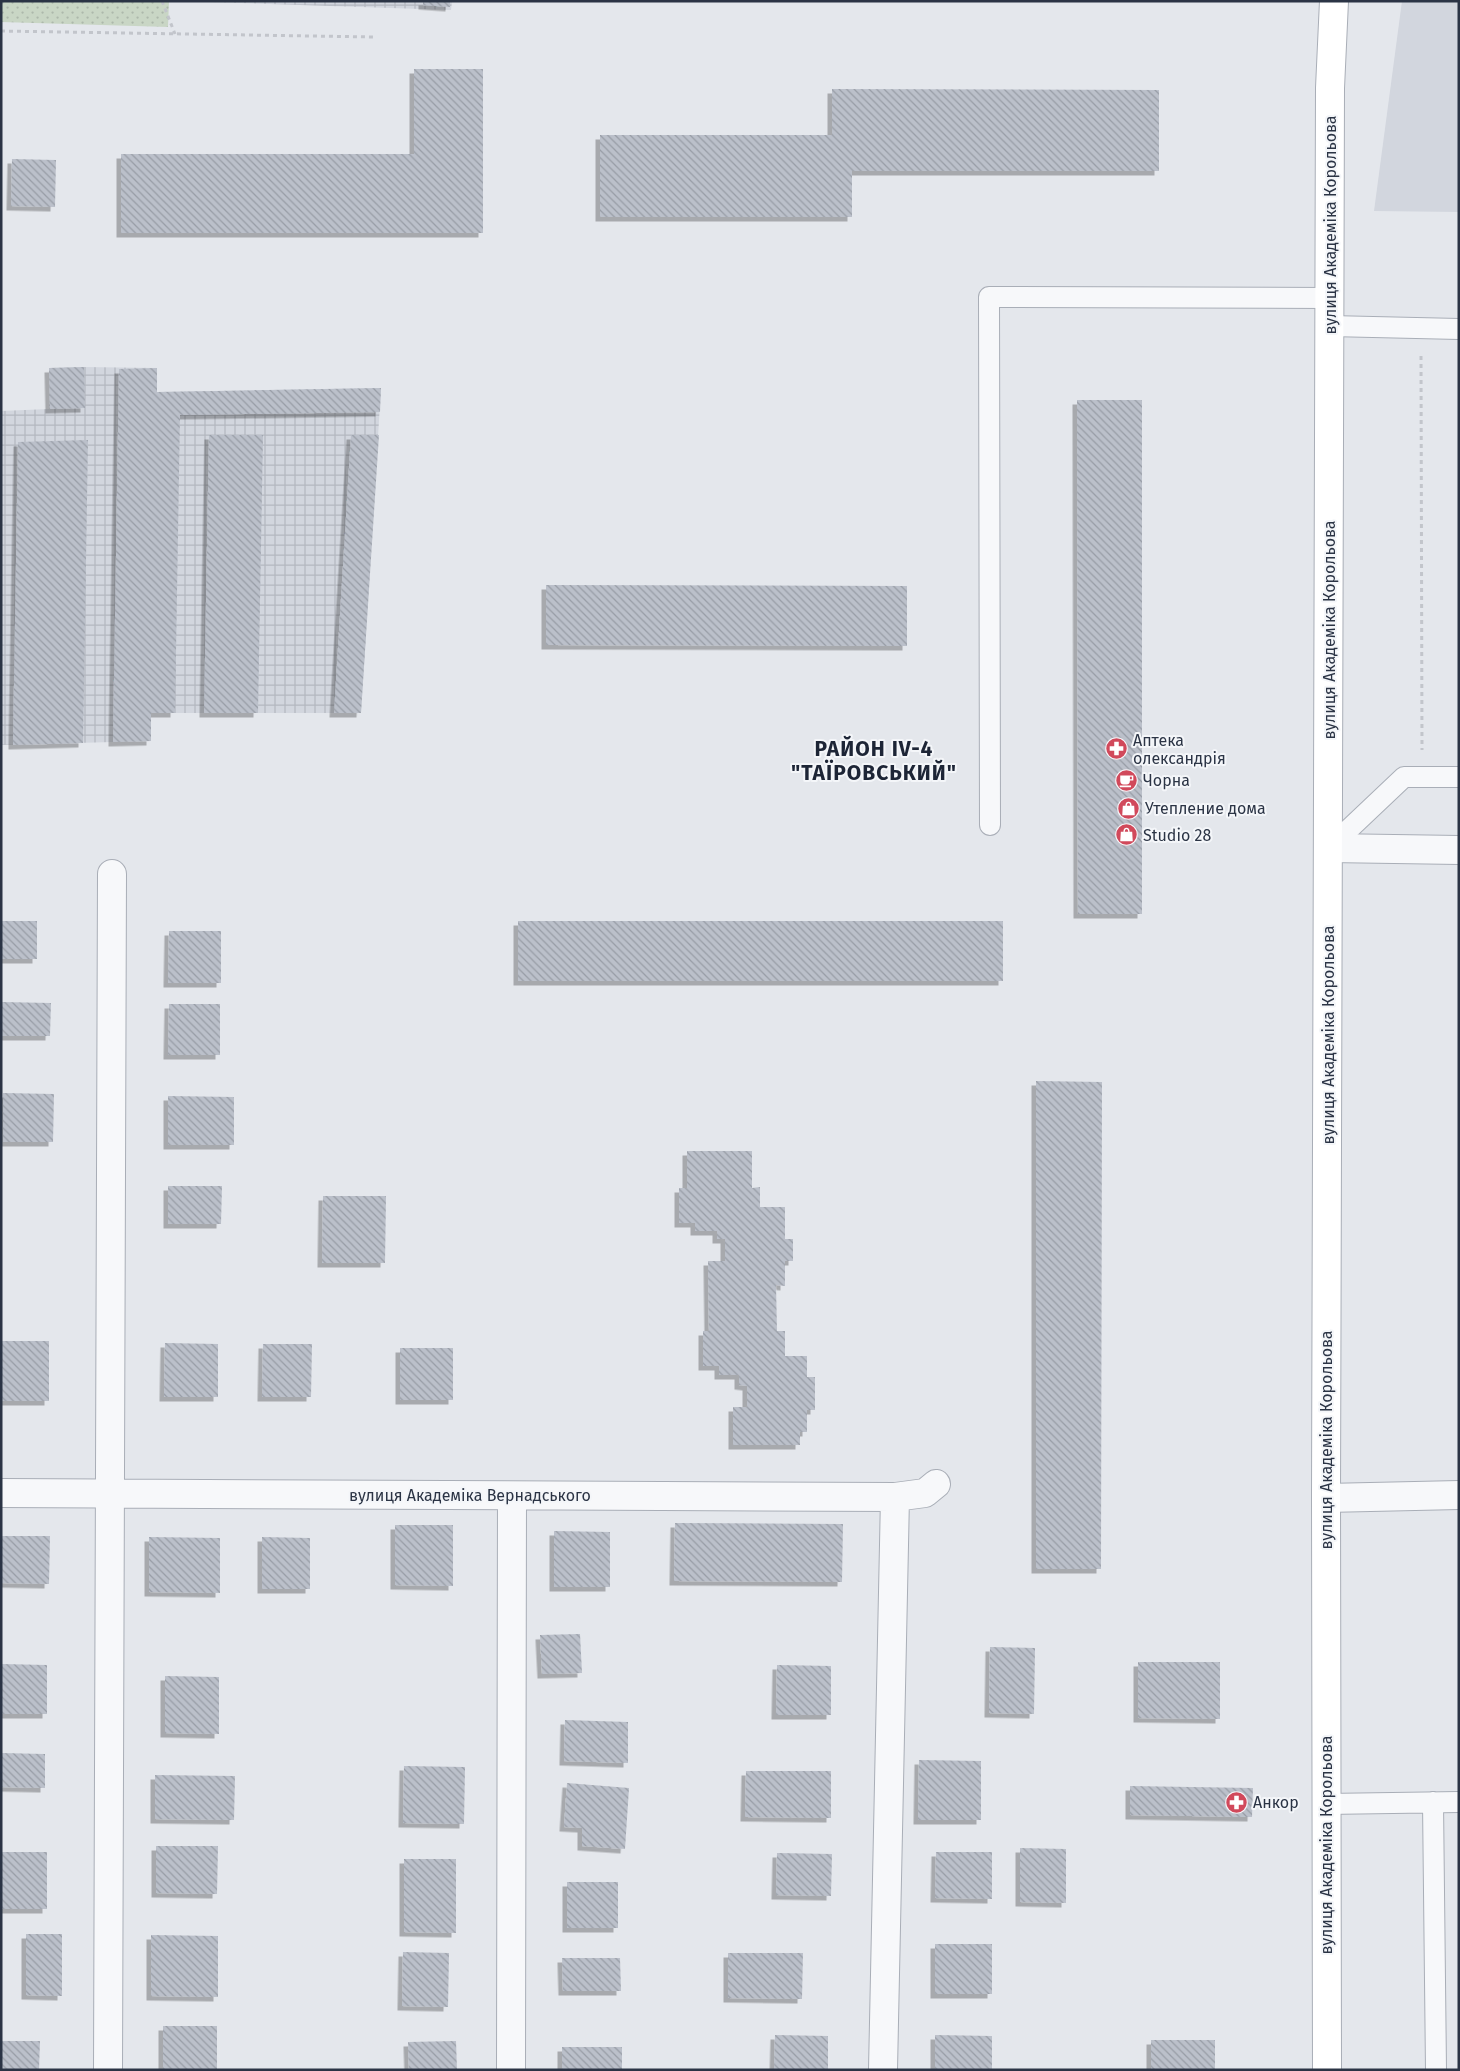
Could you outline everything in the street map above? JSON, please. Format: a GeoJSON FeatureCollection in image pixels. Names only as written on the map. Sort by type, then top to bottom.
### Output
{"type":"FeatureCollection","features":[{"type":"Feature","properties":{"kind":"main road","name":"вулиця Академіка Корольова"},"geometry":{"type":"LineString","coordinates":[[1327,2070],[1326,1498],[1330,88],[1334,1]]}},
{"type":"Feature","properties":{"kind":"street"},"geometry":{"type":"LineString","coordinates":[[1329,848],[1459,850]]}},
{"type":"Feature","properties":{"kind":"street"},"geometry":{"type":"LineString","coordinates":[[108,2070],[112,874]]}},
{"type":"Feature","properties":{"kind":"street","name":"вулиця Академіка Вернадського"},"geometry":{"type":"LineString","coordinates":[[1,1493],[895,1497],[925,1494],[936,1484]]}},
{"type":"Feature","properties":{"kind":"street"},"geometry":{"type":"LineString","coordinates":[[511,2070],[512,1496]]}},
{"type":"Feature","properties":{"kind":"street"},"geometry":{"type":"LineString","coordinates":[[1326,1498],[1459,1496]]}},
{"type":"Feature","properties":{"kind":"street"},"geometry":{"type":"LineString","coordinates":[[883,2070],[895,1497]]}},
{"type":"Feature","properties":{"kind":"lane"},"geometry":{"type":"LineString","coordinates":[[990,825],[989,297],[1330,298]]}},
{"type":"Feature","properties":{"kind":"lane"},"geometry":{"type":"LineString","coordinates":[[1330,326],[1459,329]]}},
{"type":"Feature","properties":{"kind":"lane"},"geometry":{"type":"LineString","coordinates":[[1329,848],[1404,777],[1459,777]]}},
{"type":"Feature","properties":{"kind":"lane"},"geometry":{"type":"LineString","coordinates":[[1433,1802],[1436,2070]]}},
{"type":"Feature","properties":{"kind":"lane"},"geometry":{"type":"LineString","coordinates":[[1326,1804],[1459,1802]]}},
{"type":"Feature","properties":{"kind":"path"},"geometry":{"type":"LineString","coordinates":[[162,1],[175,34]]}},
{"type":"Feature","properties":{"kind":"path"},"geometry":{"type":"LineString","coordinates":[[1,31],[372,38]]}},
{"type":"Feature","properties":{"kind":"path"},"geometry":{"type":"LineString","coordinates":[[1419,328],[1422,352],[1422,777]]}},
{"type":"Feature","properties":{"kind":"shaded area"},"geometry":{"type":"Polygon","coordinates":[[[180,1],[452,1],[451,10],[180,1]]]}},
{"type":"Feature","properties":{"kind":"shaded area"},"geometry":{"type":"Polygon","coordinates":[[[1402,1],[1459,1],[1459,212],[1374,211],[1402,1]]]}},
{"type":"Feature","properties":{"kind":"shaded area"},"geometry":{"type":"Polygon","coordinates":[[[49,368],[157,368],[157,392],[381,388],[361,713],[151,713],[151,741],[1,745],[1,411],[49,409],[49,368]]]}},
{"type":"Feature","properties":{"kind":"green space"},"geometry":{"type":"Polygon","coordinates":[[[1,1],[169,1],[168,27],[1,22],[1,1]]]}},
{"type":"Feature","properties":{"kind":"building"},"geometry":{"type":"Polygon","coordinates":[[[423,1],[450,1],[450,7],[423,5],[423,1]]]}},
{"type":"Feature","properties":{"kind":"building"},"geometry":{"type":"Polygon","coordinates":[[[414,69],[483,69],[483,233],[121,233],[121,154],[414,154],[414,69]]]}},
{"type":"Feature","properties":{"kind":"building"},"geometry":{"type":"Polygon","coordinates":[[[832,89],[1159,90],[1159,171],[852,171],[852,217],[600,217],[600,135],[832,135],[832,89]]]}},
{"type":"Feature","properties":{"kind":"building"},"geometry":{"type":"Polygon","coordinates":[[[12,159],[56,160],[55,207],[11,206],[12,159]]]}},
{"type":"Feature","properties":{"kind":"building"},"geometry":{"type":"Polygon","coordinates":[[[84,367],[85,408],[50,409],[49,368],[84,367]]]}},
{"type":"Feature","properties":{"kind":"building"},"geometry":{"type":"Polygon","coordinates":[[[157,368],[157,392],[381,388],[380,412],[180,415],[175,713],[151,713],[151,741],[113,742],[119,369],[157,368]]]}},
{"type":"Feature","properties":{"kind":"building"},"geometry":{"type":"Polygon","coordinates":[[[1077,400],[1142,400],[1142,914],[1078,914],[1077,400]]]}},
{"type":"Feature","properties":{"kind":"building"},"geometry":{"type":"Polygon","coordinates":[[[209,435],[263,435],[258,713],[204,713],[209,435]]]}},
{"type":"Feature","properties":{"kind":"building"},"geometry":{"type":"Polygon","coordinates":[[[351,435],[379,435],[361,713],[334,713],[351,435]]]}},
{"type":"Feature","properties":{"kind":"building"},"geometry":{"type":"Polygon","coordinates":[[[88,440],[83,743],[13,745],[18,442],[88,440]]]}},
{"type":"Feature","properties":{"kind":"building"},"geometry":{"type":"Polygon","coordinates":[[[546,585],[907,586],[907,646],[546,645],[546,585]]]}},
{"type":"Feature","properties":{"kind":"building"},"geometry":{"type":"Polygon","coordinates":[[[1,921],[37,921],[37,959],[1,959],[1,921]]]}},
{"type":"Feature","properties":{"kind":"building"},"geometry":{"type":"Polygon","coordinates":[[[518,921],[1003,921],[1003,981],[518,981],[518,921]]]}},
{"type":"Feature","properties":{"kind":"building"},"geometry":{"type":"Polygon","coordinates":[[[169,931],[221,931],[221,983],[168,983],[169,931]]]}},
{"type":"Feature","properties":{"kind":"building"},"geometry":{"type":"Polygon","coordinates":[[[1,1002],[51,1003],[50,1036],[1,1036],[1,1002]]]}},
{"type":"Feature","properties":{"kind":"building"},"geometry":{"type":"Polygon","coordinates":[[[169,1004],[220,1004],[220,1055],[168,1055],[169,1004]]]}},
{"type":"Feature","properties":{"kind":"building"},"geometry":{"type":"Polygon","coordinates":[[[1036,1081],[1102,1082],[1101,1569],[1036,1569],[1036,1081]]]}},
{"type":"Feature","properties":{"kind":"building"},"geometry":{"type":"Polygon","coordinates":[[[3,1093],[54,1094],[53,1142],[3,1142],[3,1093]]]}},
{"type":"Feature","properties":{"kind":"building"},"geometry":{"type":"Polygon","coordinates":[[[168,1096],[234,1097],[234,1145],[168,1145],[168,1096]]]}},
{"type":"Feature","properties":{"kind":"building"},"geometry":{"type":"Polygon","coordinates":[[[687,1151],[752,1151],[752,1188],[760,1187],[760,1207],[785,1207],[785,1239],[793,1239],[793,1261],[785,1261],[785,1286],[776,1285],[777,1331],[785,1331],[785,1356],[807,1356],[807,1377],[815,1377],[815,1410],[807,1410],[807,1432],[800,1432],[800,1445],[733,1445],[733,1407],[747,1407],[747,1386],[739,1385],[739,1375],[719,1375],[719,1366],[703,1366],[703,1331],[709,1331],[708,1261],[725,1261],[725,1239],[717,1239],[717,1231],[695,1231],[695,1223],[679,1223],[679,1188],[687,1188],[687,1151]]]}},
{"type":"Feature","properties":{"kind":"building"},"geometry":{"type":"Polygon","coordinates":[[[168,1186],[222,1186],[221,1224],[168,1224],[168,1186]]]}},
{"type":"Feature","properties":{"kind":"building"},"geometry":{"type":"Polygon","coordinates":[[[323,1196],[386,1196],[385,1263],[322,1263],[323,1196]]]}},
{"type":"Feature","properties":{"kind":"building"},"geometry":{"type":"Polygon","coordinates":[[[1,1341],[49,1341],[49,1401],[1,1401],[1,1341]]]}},
{"type":"Feature","properties":{"kind":"building"},"geometry":{"type":"Polygon","coordinates":[[[165,1343],[218,1344],[218,1397],[164,1397],[165,1343]]]}},
{"type":"Feature","properties":{"kind":"building"},"geometry":{"type":"Polygon","coordinates":[[[263,1344],[312,1344],[311,1397],[262,1397],[263,1344]]]}},
{"type":"Feature","properties":{"kind":"building"},"geometry":{"type":"Polygon","coordinates":[[[400,1348],[453,1348],[453,1400],[400,1400],[400,1348]]]}},
{"type":"Feature","properties":{"kind":"building"},"geometry":{"type":"Polygon","coordinates":[[[675,1523],[843,1524],[842,1582],[674,1581],[675,1523]]]}},
{"type":"Feature","properties":{"kind":"building"},"geometry":{"type":"Polygon","coordinates":[[[395,1525],[453,1525],[453,1586],[395,1585],[395,1525]]]}},
{"type":"Feature","properties":{"kind":"building"},"geometry":{"type":"Polygon","coordinates":[[[554,1531],[610,1532],[610,1587],[554,1587],[554,1531]]]}},
{"type":"Feature","properties":{"kind":"building"},"geometry":{"type":"Polygon","coordinates":[[[1,1536],[50,1536],[49,1584],[1,1583],[1,1536]]]}},
{"type":"Feature","properties":{"kind":"building"},"geometry":{"type":"Polygon","coordinates":[[[149,1537],[220,1538],[220,1593],[149,1592],[149,1537]]]}},
{"type":"Feature","properties":{"kind":"building"},"geometry":{"type":"Polygon","coordinates":[[[262,1537],[310,1538],[310,1589],[262,1589],[262,1537]]]}},
{"type":"Feature","properties":{"kind":"building"},"geometry":{"type":"Polygon","coordinates":[[[580,1634],[582,1673],[542,1674],[540,1635],[580,1634]]]}},
{"type":"Feature","properties":{"kind":"building"},"geometry":{"type":"Polygon","coordinates":[[[990,1647],[1035,1648],[1034,1714],[989,1713],[990,1647]]]}},
{"type":"Feature","properties":{"kind":"building"},"geometry":{"type":"Polygon","coordinates":[[[1138,1662],[1220,1662],[1220,1719],[1138,1718],[1138,1662]]]}},
{"type":"Feature","properties":{"kind":"building"},"geometry":{"type":"Polygon","coordinates":[[[1,1664],[47,1665],[47,1714],[1,1714],[1,1664]]]}},
{"type":"Feature","properties":{"kind":"building"},"geometry":{"type":"Polygon","coordinates":[[[777,1665],[831,1666],[831,1715],[776,1715],[777,1665]]]}},
{"type":"Feature","properties":{"kind":"building"},"geometry":{"type":"Polygon","coordinates":[[[165,1676],[219,1677],[219,1734],[165,1733],[165,1676]]]}},
{"type":"Feature","properties":{"kind":"building"},"geometry":{"type":"Polygon","coordinates":[[[565,1720],[628,1722],[628,1763],[564,1761],[565,1720]]]}},
{"type":"Feature","properties":{"kind":"building"},"geometry":{"type":"Polygon","coordinates":[[[1,1753],[45,1754],[45,1788],[1,1787],[1,1753]]]}},
{"type":"Feature","properties":{"kind":"building"},"geometry":{"type":"Polygon","coordinates":[[[919,1760],[981,1761],[981,1820],[918,1820],[919,1760]]]}},
{"type":"Feature","properties":{"kind":"building"},"geometry":{"type":"Polygon","coordinates":[[[404,1766],[465,1767],[464,1824],[403,1823],[404,1766]]]}},
{"type":"Feature","properties":{"kind":"building"},"geometry":{"type":"Polygon","coordinates":[[[746,1771],[831,1771],[831,1818],[745,1817],[746,1771]]]}},
{"type":"Feature","properties":{"kind":"building"},"geometry":{"type":"Polygon","coordinates":[[[155,1775],[235,1776],[234,1820],[155,1819],[155,1775]]]}},
{"type":"Feature","properties":{"kind":"building"},"geometry":{"type":"Polygon","coordinates":[[[567,1783],[629,1788],[625,1849],[582,1846],[582,1828],[564,1827],[567,1783]]]}},
{"type":"Feature","properties":{"kind":"building"},"geometry":{"type":"Polygon","coordinates":[[[1130,1786],[1253,1788],[1252,1817],[1130,1815],[1130,1786]]]}},
{"type":"Feature","properties":{"kind":"building"},"geometry":{"type":"Polygon","coordinates":[[[156,1846],[218,1846],[217,1894],[156,1893],[156,1846]]]}},
{"type":"Feature","properties":{"kind":"building"},"geometry":{"type":"Polygon","coordinates":[[[1020,1848],[1066,1849],[1066,1903],[1020,1902],[1020,1848]]]}},
{"type":"Feature","properties":{"kind":"building"},"geometry":{"type":"Polygon","coordinates":[[[1,1852],[47,1852],[47,1909],[1,1909],[1,1852]]]}},
{"type":"Feature","properties":{"kind":"building"},"geometry":{"type":"Polygon","coordinates":[[[936,1852],[992,1852],[992,1899],[935,1898],[936,1852]]]}},
{"type":"Feature","properties":{"kind":"building"},"geometry":{"type":"Polygon","coordinates":[[[777,1853],[832,1854],[831,1896],[776,1895],[777,1853]]]}},
{"type":"Feature","properties":{"kind":"building"},"geometry":{"type":"Polygon","coordinates":[[[404,1859],[456,1859],[456,1933],[404,1932],[404,1859]]]}},
{"type":"Feature","properties":{"kind":"building"},"geometry":{"type":"Polygon","coordinates":[[[567,1882],[618,1882],[618,1928],[567,1928],[567,1882]]]}},
{"type":"Feature","properties":{"kind":"building"},"geometry":{"type":"Polygon","coordinates":[[[26,1934],[62,1934],[62,1996],[26,1995],[26,1934]]]}},
{"type":"Feature","properties":{"kind":"building"},"geometry":{"type":"Polygon","coordinates":[[[151,1935],[218,1936],[218,1997],[151,1996],[151,1935]]]}},
{"type":"Feature","properties":{"kind":"building"},"geometry":{"type":"Polygon","coordinates":[[[935,1944],[992,1944],[992,1994],[935,1994],[935,1944]]]}},
{"type":"Feature","properties":{"kind":"building"},"geometry":{"type":"Polygon","coordinates":[[[403,1952],[449,1953],[448,2007],[402,2006],[403,1952]]]}},
{"type":"Feature","properties":{"kind":"building"},"geometry":{"type":"Polygon","coordinates":[[[728,1953],[803,1953],[802,1999],[728,1998],[728,1953]]]}},
{"type":"Feature","properties":{"kind":"building"},"geometry":{"type":"Polygon","coordinates":[[[562,1958],[620,1958],[621,1991],[563,1991],[562,1958]]]}},
{"type":"Feature","properties":{"kind":"building"},"geometry":{"type":"Polygon","coordinates":[[[163,2026],[217,2026],[217,2070],[163,2070],[163,2026]]]}},
{"type":"Feature","properties":{"kind":"building"},"geometry":{"type":"Polygon","coordinates":[[[775,2035],[828,2036],[828,2070],[774,2070],[775,2035]]]}},
{"type":"Feature","properties":{"kind":"building"},"geometry":{"type":"Polygon","coordinates":[[[935,2035],[992,2036],[992,2070],[935,2070],[935,2035]]]}},
{"type":"Feature","properties":{"kind":"building"},"geometry":{"type":"Polygon","coordinates":[[[1151,2040],[1215,2040],[1215,2070],[1151,2070],[1151,2040]]]}},
{"type":"Feature","properties":{"kind":"building"},"geometry":{"type":"Polygon","coordinates":[[[1,2041],[40,2041],[39,2070],[1,2070],[1,2041]]]}},
{"type":"Feature","properties":{"kind":"building"},"geometry":{"type":"Polygon","coordinates":[[[456,2041],[457,2070],[409,2070],[408,2042],[456,2041]]]}},
{"type":"Feature","properties":{"kind":"building"},"geometry":{"type":"Polygon","coordinates":[[[562,2047],[622,2047],[622,2070],[562,2070],[562,2047]]]}},
{"type":"Feature","properties":{"kind":"place","name":"Аптека олександрія"},"geometry":{"type":"Point","coordinates":[1117,749]}},
{"type":"Feature","properties":{"kind":"place","name":"Чорна"},"geometry":{"type":"Point","coordinates":[1127,780]}},
{"type":"Feature","properties":{"kind":"place","name":"Утепление дома"},"geometry":{"type":"Point","coordinates":[1129,808]}},
{"type":"Feature","properties":{"kind":"place","name":"Studio 28"},"geometry":{"type":"Point","coordinates":[1127,835]}},
{"type":"Feature","properties":{"kind":"place","name":"Анкор"},"geometry":{"type":"Point","coordinates":[1237,1802]}},
{"type":"Feature","properties":{"kind":"district","name":"РАЙОН IV-4 \"ТАЇРОВСЬКИЙ\""},"geometry":{"type":"Point","coordinates":[874,761]}}]}
